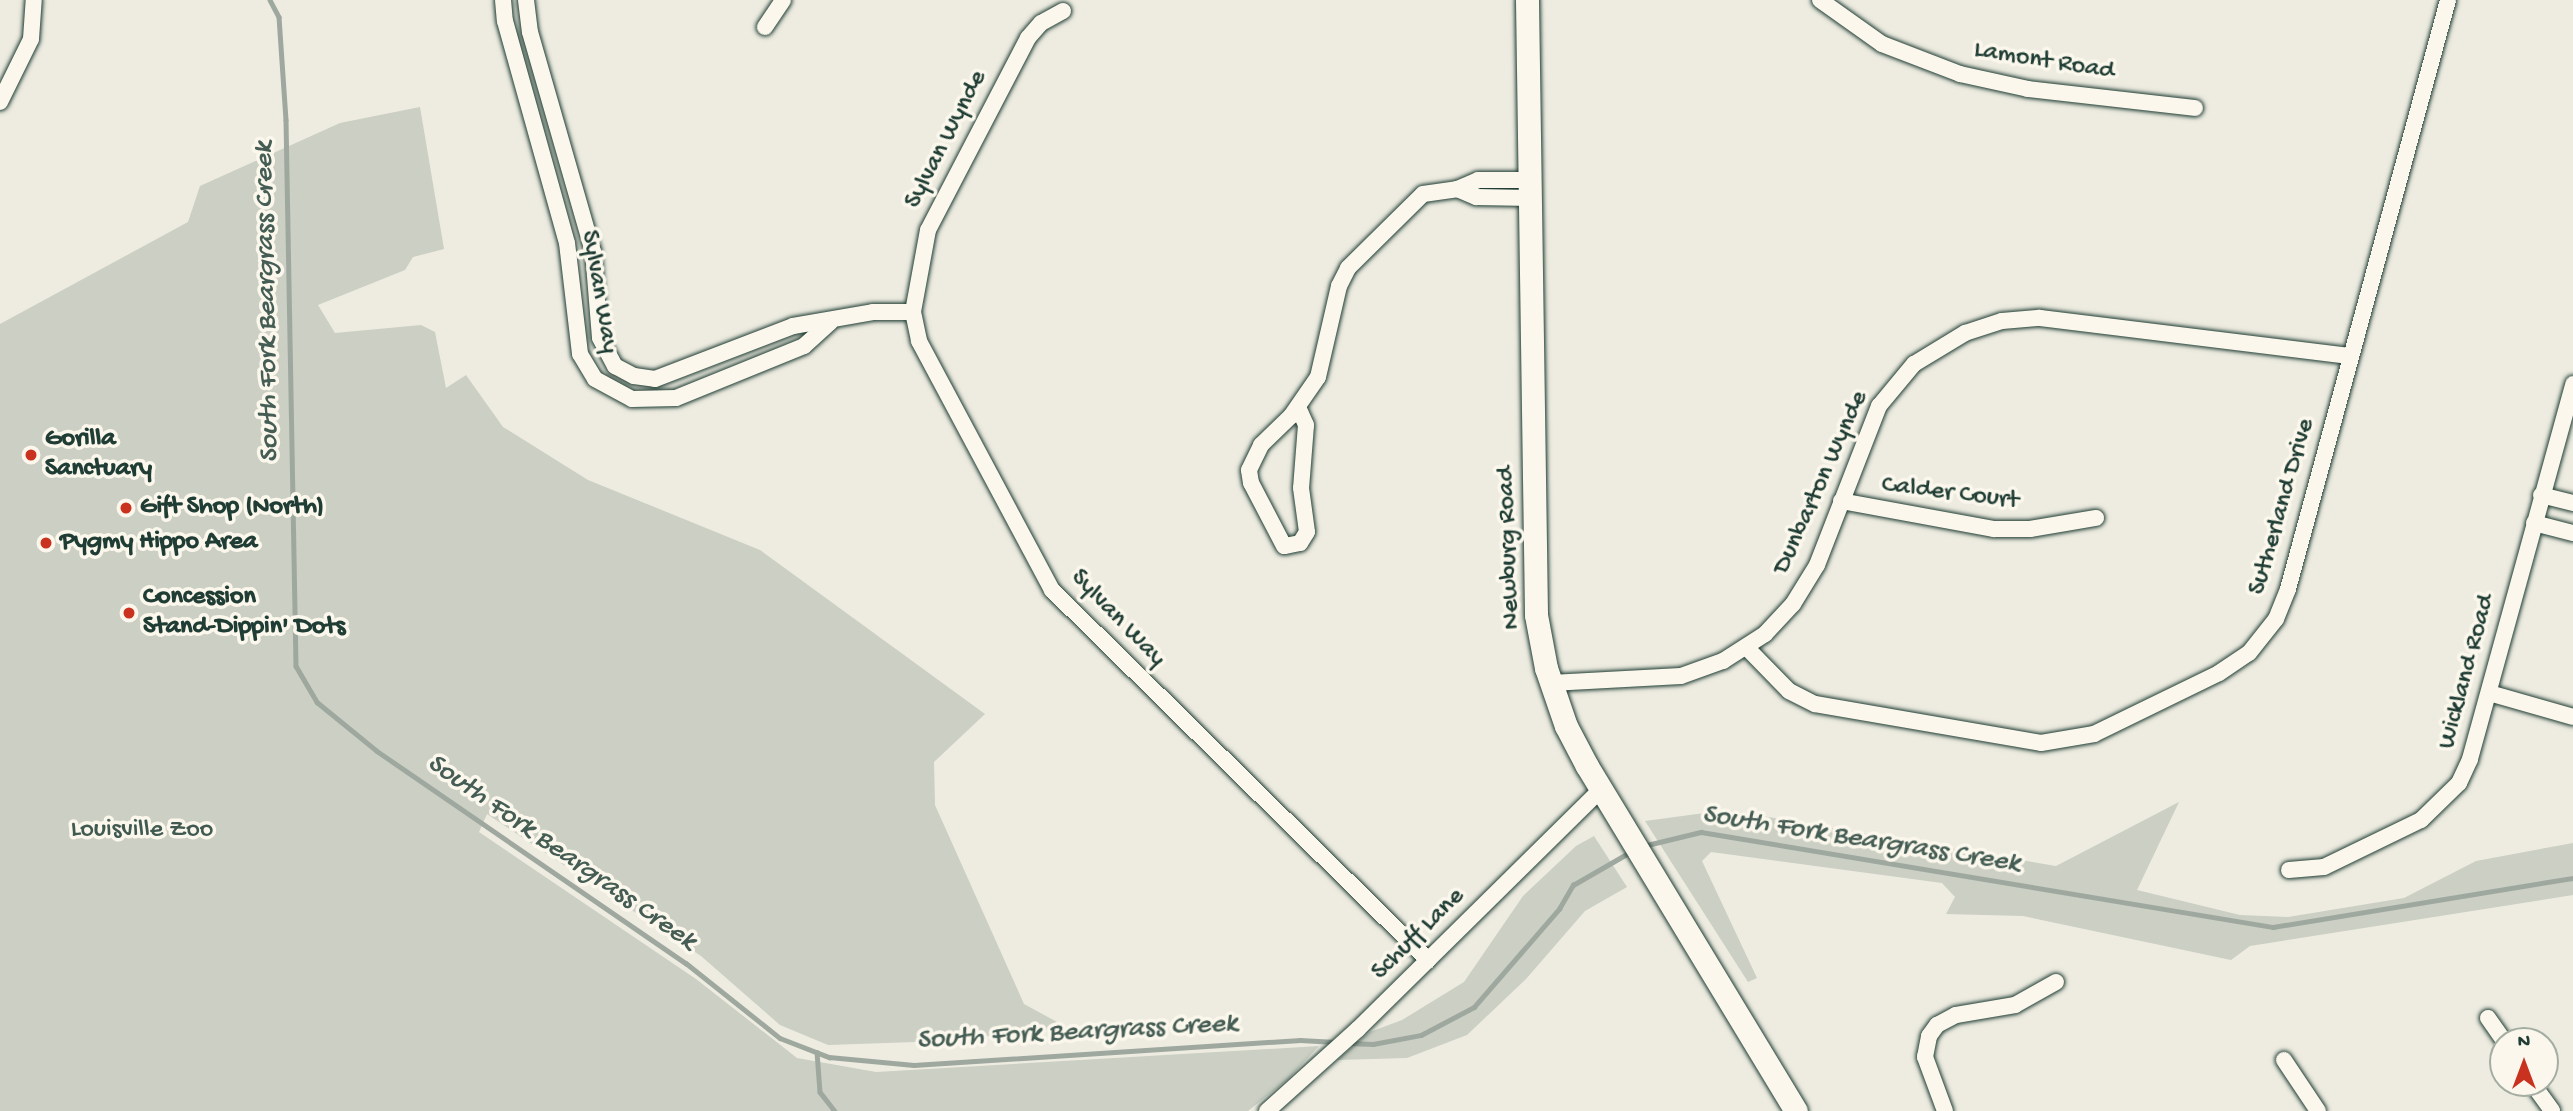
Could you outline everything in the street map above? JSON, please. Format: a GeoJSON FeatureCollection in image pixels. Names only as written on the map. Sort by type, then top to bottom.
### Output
{"type":"FeatureCollection","features":[{"type":"Feature","properties":{"kind":"main road","name":"Newburg Road"},"geometry":{"type":"LineString","coordinates":[[1527,0],[1536,615],[1551,683],[1566,726],[1601,789],[1796,1111]]}},
{"type":"Feature","properties":{"kind":"street"},"geometry":{"type":"LineString","coordinates":[[0,102],[5,83],[31,39],[34,0]]}},
{"type":"Feature","properties":{"kind":"street","name":"Sylvan Way"},"geometry":{"type":"LineString","coordinates":[[503,0],[505,22],[567,243],[580,354],[595,379],[617,394],[646,401],[676,398],[804,346],[831,322]]}},
{"type":"Feature","properties":{"kind":"street","name":"Sylvan Way"},"geometry":{"type":"LineString","coordinates":[[526,0],[530,32],[593,251],[600,338],[615,366],[634,376],[654,379],[793,326],[831,322],[873,312],[914,312],[919,341],[937,381],[1052,590],[1428,960]]}},
{"type":"Feature","properties":{"kind":"street"},"geometry":{"type":"LineString","coordinates":[[765,27],[783,0]]}},
{"type":"Feature","properties":{"kind":"street","name":"Lamont Road"},"geometry":{"type":"LineString","coordinates":[[1820,0],[1882,44],[1960,74],[2028,89],[2195,108]]}},
{"type":"Feature","properties":{"kind":"street","name":"Sutherland Drive"},"geometry":{"type":"LineString","coordinates":[[1747,648],[1789,691],[1830,708],[2010,741],[2057,743],[2094,734],[2236,664],[2266,634],[2288,589],[2448,0]]}},
{"type":"Feature","properties":{"kind":"street","name":"Sylvan Wynde"},"geometry":{"type":"LineString","coordinates":[[914,312],[928,230],[1028,38],[1041,23],[1063,11]]}},
{"type":"Feature","properties":{"kind":"street"},"geometry":{"type":"LineString","coordinates":[[1298,407],[1306,425],[1301,488],[1307,532],[1300,543],[1284,546],[1251,483],[1250,470],[1261,445],[1298,407],[1318,377],[1339,286],[1348,268],[1413,199],[1435,190],[1457,189],[1478,180],[1531,189]]}},
{"type":"Feature","properties":{"kind":"street"},"geometry":{"type":"LineString","coordinates":[[575,320],[598,318]]}},
{"type":"Feature","properties":{"kind":"street","name":"Dunbarton Wynde"},"geometry":{"type":"LineString","coordinates":[[1551,683],[1681,676],[1747,648],[1784,615],[1803,590],[1841,501],[1868,425],[1889,390],[1930,352],[1983,326],[2021,318],[2061,319],[2350,356]]}},
{"type":"Feature","properties":{"kind":"street","name":"Wickland Road"},"geometry":{"type":"LineString","coordinates":[[2289,870],[2323,867],[2344,859],[2437,808],[2466,772],[2573,384]]}},
{"type":"Feature","properties":{"kind":"street"},"geometry":{"type":"LineString","coordinates":[[2541,495],[2573,503]]}},
{"type":"Feature","properties":{"kind":"street","name":"Calder Court"},"geometry":{"type":"LineString","coordinates":[[1841,501],[1994,528],[2030,529],[2096,518]]}},
{"type":"Feature","properties":{"kind":"street"},"geometry":{"type":"LineString","coordinates":[[2534,523],[2573,533]]}},
{"type":"Feature","properties":{"kind":"street"},"geometry":{"type":"LineString","coordinates":[[2489,693],[2573,717]]}},
{"type":"Feature","properties":{"kind":"street","name":"Schuff Lane"},"geometry":{"type":"LineString","coordinates":[[1267,1111],[1358,1029],[1601,789]]}},
{"type":"Feature","properties":{"kind":"street"},"geometry":{"type":"LineString","coordinates":[[1945,1111],[1925,1057],[1929,1036],[1937,1025],[1956,1015],[2015,1005],[2056,982]]}},
{"type":"Feature","properties":{"kind":"street"},"geometry":{"type":"LineString","coordinates":[[2488,1018],[2494,1027]]}},
{"type":"Feature","properties":{"kind":"street"},"geometry":{"type":"LineString","coordinates":[[2284,1060],[2318,1111]]}},
{"type":"Feature","properties":{"kind":"green space","name":"Louisville Zoo"},"geometry":{"type":"Polygon","coordinates":[[[420,107],[444,249],[413,257],[405,270],[318,305],[335,333],[421,325],[435,332],[446,388],[466,375],[503,427],[588,480],[760,550],[985,714],[934,762],[935,805],[1024,1004],[1068,1028],[944,1041],[828,1045],[780,1025],[701,956],[487,814],[479,832],[696,979],[797,1058],[876,1072],[1319,1046],[1288,1079],[1248,1111],[0,1111],[0,324],[188,222],[200,186],[340,123],[420,107]]]}},
{"type":"Feature","properties":{"kind":"green space"},"geometry":{"type":"Polygon","coordinates":[[[2179,802],[2137,890],[2240,915],[2288,917],[2404,898],[2476,861],[2573,843],[2573,895],[2250,946],[2231,960],[2023,916],[1946,914],[1955,897],[1942,883],[1711,852],[1702,861],[1757,978],[1748,982],[1645,821],[1727,810],[2056,866],[2179,802]]]}},
{"type":"Feature","properties":{"kind":"green space"},"geometry":{"type":"Polygon","coordinates":[[[1594,836],[1627,887],[1585,911],[1526,979],[1467,1035],[1407,1058],[1337,1060],[1370,1032],[1402,1020],[1464,982],[1523,896],[1576,846],[1594,836]]]}},
{"type":"Feature","properties":{"kind":"waterway","name":"South Fork Beargrass Creek"},"geometry":{"type":"LineString","coordinates":[[270,0],[279,17],[286,120],[296,666],[317,702],[377,751],[686,963],[780,1038],[829,1057],[914,1065],[1300,1040],[1336,1042]]}},
{"type":"Feature","properties":{"kind":"waterway","name":"South Fork Beargrass Creek"},"geometry":{"type":"LineString","coordinates":[[1643,846],[1701,832],[2273,927],[2573,878]]}},
{"type":"Feature","properties":{"kind":"waterway","name":"South Fork Beargrass Creek"},"geometry":{"type":"LineString","coordinates":[[1348,1043],[1373,1044],[1421,1035],[1474,1007],[1559,909],[1573,885],[1632,851]]}},
{"type":"Feature","properties":{"kind":"waterway"},"geometry":{"type":"LineString","coordinates":[[817,1052],[820,1092],[835,1111]]}},
{"type":"Feature","properties":{"kind":"place","name":"Gorilla Sanctuary"},"geometry":{"type":"Point","coordinates":[31,455]}},
{"type":"Feature","properties":{"kind":"place","name":"Gift Shop (North)"},"geometry":{"type":"Point","coordinates":[126,508]}},
{"type":"Feature","properties":{"kind":"place","name":"Pygmy Hippo Area"},"geometry":{"type":"Point","coordinates":[46,543]}},
{"type":"Feature","properties":{"kind":"place","name":"Concession Stand-Dippin' Dots"},"geometry":{"type":"Point","coordinates":[129,613]}}]}
